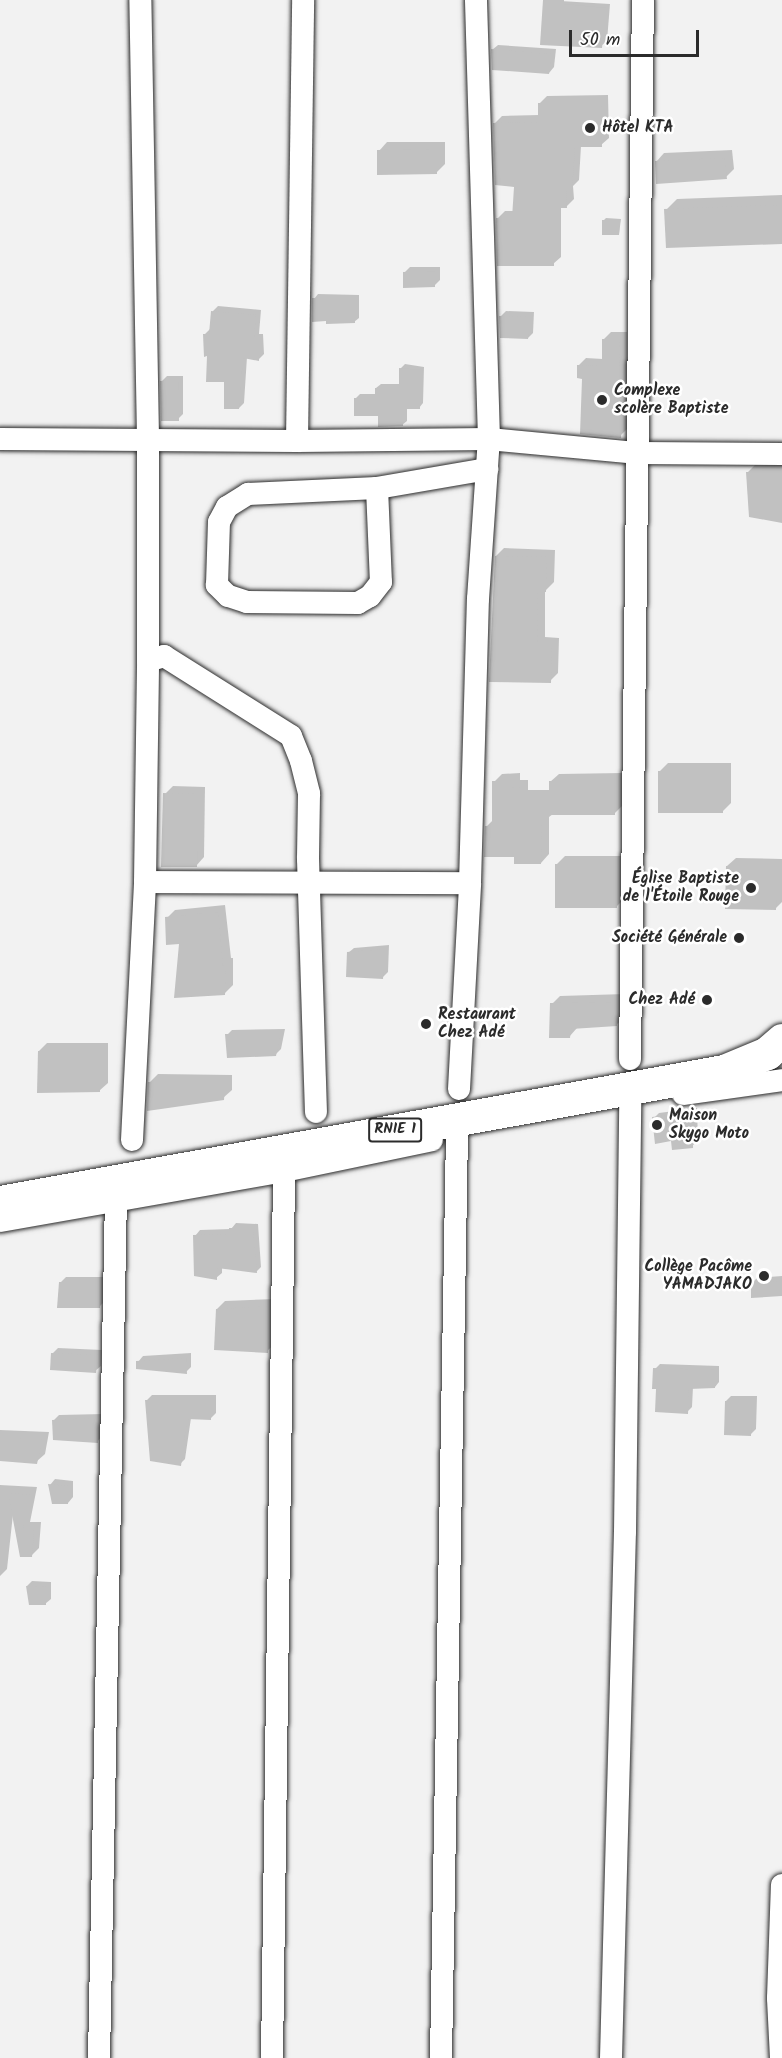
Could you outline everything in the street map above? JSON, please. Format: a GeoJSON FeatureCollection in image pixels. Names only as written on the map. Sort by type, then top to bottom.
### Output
{"type":"FeatureCollection","features":[{"type":"Feature","properties":{"kind":"highway","name":"RNIE 1"},"geometry":{"type":"LineString","coordinates":[[0,1202],[724,1071],[767,1053],[782,1040]]}},
{"type":"Feature","properties":{"kind":"street"},"geometry":{"type":"LineString","coordinates":[[132,1140],[144,882],[148,661],[140,0]]}},
{"type":"Feature","properties":{"kind":"street"},"geometry":{"type":"LineString","coordinates":[[297,441],[303,0]]}},
{"type":"Feature","properties":{"kind":"street"},"geometry":{"type":"LineString","coordinates":[[459,1089],[470,883],[478,599],[489,439],[476,0]]}},
{"type":"Feature","properties":{"kind":"street"},"geometry":{"type":"LineString","coordinates":[[630,1059],[643,0]]}},
{"type":"Feature","properties":{"kind":"street"},"geometry":{"type":"LineString","coordinates":[[0,439],[147,438],[297,441],[489,439],[638,453],[782,454]]}},
{"type":"Feature","properties":{"kind":"street"},"geometry":{"type":"LineString","coordinates":[[377,488],[381,582],[370,596],[358,603],[248,602],[228,596],[217,585],[219,522],[227,507],[248,494],[377,488],[487,469]]}},
{"type":"Feature","properties":{"kind":"street"},"geometry":{"type":"LineString","coordinates":[[148,661],[164,656],[291,736],[309,794],[308,881],[316,1112]]}},
{"type":"Feature","properties":{"kind":"street"},"geometry":{"type":"LineString","coordinates":[[144,882],[470,883]]}},
{"type":"Feature","properties":{"kind":"street"},"geometry":{"type":"LineString","coordinates":[[0,1221],[284,1171],[630,1102],[782,1080]]}},
{"type":"Feature","properties":{"kind":"street"},"geometry":{"type":"LineString","coordinates":[[611,2058],[625,1532],[630,1102]]}},
{"type":"Feature","properties":{"kind":"street"},"geometry":{"type":"LineString","coordinates":[[441,2058],[457,1135]]}},
{"type":"Feature","properties":{"kind":"street"},"geometry":{"type":"LineString","coordinates":[[272,2058],[284,1171]]}},
{"type":"Feature","properties":{"kind":"street"},"geometry":{"type":"LineString","coordinates":[[99,2058],[116,1199]]}},
{"type":"Feature","properties":{"kind":"street"},"geometry":{"type":"LineString","coordinates":[[781,2058],[777,1998],[782,1885]]}},
{"type":"Feature","properties":{"kind":"building"},"geometry":{"type":"Polygon","coordinates":[[[543,0],[564,0],[564,4],[606,8],[602,48],[540,45],[543,0]]]}},
{"type":"Feature","properties":{"kind":"building"},"geometry":{"type":"Polygon","coordinates":[[[491,49],[551,54],[549,74],[492,70],[491,49]]]}},
{"type":"Feature","properties":{"kind":"building"},"geometry":{"type":"Polygon","coordinates":[[[601,102],[602,147],[575,147],[572,189],[566,190],[567,208],[554,208],[554,266],[497,266],[496,218],[512,218],[514,187],[495,185],[493,123],[538,122],[538,103],[601,102]]]}},
{"type":"Feature","properties":{"kind":"building"},"geometry":{"type":"Polygon","coordinates":[[[437,149],[437,174],[377,175],[377,150],[437,149]]]}},
{"type":"Feature","properties":{"kind":"building"},"geometry":{"type":"Polygon","coordinates":[[[724,158],[727,179],[656,184],[655,161],[724,158]]]}},
{"type":"Feature","properties":{"kind":"building"},"geometry":{"type":"Polygon","coordinates":[[[782,205],[782,244],[666,248],[664,209],[782,205]]]}},
{"type":"Feature","properties":{"kind":"building"},"geometry":{"type":"Polygon","coordinates":[[[602,220],[620,220],[619,235],[602,235],[602,220]]]}},
{"type":"Feature","properties":{"kind":"building"},"geometry":{"type":"Polygon","coordinates":[[[435,271],[435,287],[403,288],[403,272],[435,271]]]}},
{"type":"Feature","properties":{"kind":"building"},"geometry":{"type":"Polygon","coordinates":[[[312,298],[355,298],[355,323],[312,322],[312,298]]]}},
{"type":"Feature","properties":{"kind":"building"},"geometry":{"type":"Polygon","coordinates":[[[211,311],[256,315],[254,339],[259,339],[259,361],[243,358],[239,409],[224,409],[224,382],[206,382],[207,356],[204,357],[203,334],[209,334],[211,311]]]}},
{"type":"Feature","properties":{"kind":"building"},"geometry":{"type":"Polygon","coordinates":[[[499,316],[529,317],[528,339],[500,338],[499,316]]]}},
{"type":"Feature","properties":{"kind":"building","name":"Complexe scolère Baptiste"},"geometry":{"type":"Polygon","coordinates":[[[602,339],[620,339],[619,367],[623,367],[621,438],[580,434],[582,379],[577,378],[577,365],[602,366],[602,339]]]}},
{"type":"Feature","properties":{"kind":"building"},"geometry":{"type":"Polygon","coordinates":[[[399,368],[420,370],[420,409],[403,409],[403,426],[378,427],[378,416],[354,416],[354,398],[375,398],[375,388],[399,388],[399,368]]]}},
{"type":"Feature","properties":{"kind":"building"},"geometry":{"type":"Polygon","coordinates":[[[160,381],[178,381],[179,421],[161,421],[160,381]]]}},
{"type":"Feature","properties":{"kind":"building"},"geometry":{"type":"Polygon","coordinates":[[[746,472],[782,472],[782,523],[749,517],[746,472]]]}},
{"type":"Feature","properties":{"kind":"building"},"geometry":{"type":"Polygon","coordinates":[[[495,556],[547,557],[546,592],[538,592],[537,645],[552,645],[551,683],[489,682],[495,556]]]}},
{"type":"Feature","properties":{"kind":"building"},"geometry":{"type":"Polygon","coordinates":[[[658,771],[723,771],[723,813],[658,813],[658,771]]]}},
{"type":"Feature","properties":{"kind":"building"},"geometry":{"type":"Polygon","coordinates":[[[492,781],[512,781],[512,787],[520,788],[520,797],[549,797],[549,781],[615,781],[615,815],[546,815],[546,823],[542,823],[541,864],[514,864],[514,857],[484,857],[485,826],[492,826],[492,781]]]}},
{"type":"Feature","properties":{"kind":"building"},"geometry":{"type":"Polygon","coordinates":[[[163,793],[198,794],[197,867],[161,867],[163,793]]]}},
{"type":"Feature","properties":{"kind":"building"},"geometry":{"type":"Polygon","coordinates":[[[555,864],[618,864],[617,908],[555,908],[555,864]]]}},
{"type":"Feature","properties":{"kind":"building","name":"Église Baptiste de l'Étoile Rouge"},"geometry":{"type":"Polygon","coordinates":[[[726,866],[777,866],[776,910],[725,909],[726,866]]]}},
{"type":"Feature","properties":{"kind":"building"},"geometry":{"type":"Polygon","coordinates":[[[218,912],[223,966],[226,965],[225,995],[174,998],[179,944],[166,945],[165,917],[218,912]]]}},
{"type":"Feature","properties":{"kind":"building"},"geometry":{"type":"Polygon","coordinates":[[[384,949],[383,979],[346,977],[347,952],[384,949]]]}},
{"type":"Feature","properties":{"kind":"building"},"geometry":{"type":"Polygon","coordinates":[[[617,1002],[617,1026],[571,1029],[570,1038],[549,1038],[550,1003],[617,1002]]]}},
{"type":"Feature","properties":{"kind":"building"},"geometry":{"type":"Polygon","coordinates":[[[225,1034],[280,1034],[276,1056],[227,1058],[225,1034]]]}},
{"type":"Feature","properties":{"kind":"building"},"geometry":{"type":"Polygon","coordinates":[[[38,1051],[100,1051],[100,1092],[37,1093],[38,1051]]]}},
{"type":"Feature","properties":{"kind":"building"},"geometry":{"type":"Polygon","coordinates":[[[148,1082],[225,1082],[224,1100],[147,1111],[148,1082]]]}},
{"type":"Feature","properties":{"kind":"building"},"geometry":{"type":"Polygon","coordinates":[[[693,1112],[693,1148],[672,1150],[671,1141],[655,1144],[652,1117],[693,1112]]]}},
{"type":"Feature","properties":{"kind":"building"},"geometry":{"type":"Polygon","coordinates":[[[229,1228],[253,1228],[257,1273],[217,1268],[217,1280],[194,1276],[193,1235],[229,1234],[229,1228]]]}},
{"type":"Feature","properties":{"kind":"building"},"geometry":{"type":"Polygon","coordinates":[[[782,1281],[782,1296],[751,1298],[751,1282],[782,1281]]]}},
{"type":"Feature","properties":{"kind":"building"},"geometry":{"type":"Polygon","coordinates":[[[59,1282],[101,1282],[100,1308],[57,1308],[59,1282]]]}},
{"type":"Feature","properties":{"kind":"building"},"geometry":{"type":"Polygon","coordinates":[[[269,1306],[268,1353],[214,1350],[216,1309],[269,1306]]]}},
{"type":"Feature","properties":{"kind":"building"},"geometry":{"type":"Polygon","coordinates":[[[51,1353],[98,1355],[96,1373],[50,1370],[51,1353]]]}},
{"type":"Feature","properties":{"kind":"building"},"geometry":{"type":"Polygon","coordinates":[[[186,1358],[187,1374],[136,1369],[136,1361],[186,1358]]]}},
{"type":"Feature","properties":{"kind":"building"},"geometry":{"type":"Polygon","coordinates":[[[653,1368],[715,1370],[715,1388],[689,1389],[688,1414],[655,1412],[656,1389],[652,1389],[653,1368]]]}},
{"type":"Feature","properties":{"kind":"building"},"geometry":{"type":"Polygon","coordinates":[[[145,1400],[211,1400],[211,1420],[187,1419],[181,1466],[150,1461],[145,1400]]]}},
{"type":"Feature","properties":{"kind":"building"},"geometry":{"type":"Polygon","coordinates":[[[725,1401],[752,1401],[751,1436],[724,1435],[725,1401]]]}},
{"type":"Feature","properties":{"kind":"building"},"geometry":{"type":"Polygon","coordinates":[[[98,1418],[98,1443],[53,1440],[52,1420],[98,1418]]]}},
{"type":"Feature","properties":{"kind":"building"},"geometry":{"type":"Polygon","coordinates":[[[0,1438],[42,1440],[37,1464],[0,1461],[0,1438]]]}},
{"type":"Feature","properties":{"kind":"building"},"geometry":{"type":"Polygon","coordinates":[[[48,1484],[68,1486],[68,1504],[52,1504],[48,1484]]]}},
{"type":"Feature","properties":{"kind":"building"},"geometry":{"type":"Polygon","coordinates":[[[8,1493],[30,1495],[23,1529],[34,1529],[32,1557],[20,1557],[8,1493]]]}},
{"type":"Feature","properties":{"kind":"building"},"geometry":{"type":"Polygon","coordinates":[[[26,1586],[46,1587],[46,1605],[29,1605],[26,1586]]]}},
{"type":"Feature","properties":{"kind":"place","name":"Hôtel KTA"},"geometry":{"type":"Point","coordinates":[590,128]}},
{"type":"Feature","properties":{"kind":"place","name":"Complexe scolère Baptiste"},"geometry":{"type":"Point","coordinates":[602,400]}},
{"type":"Feature","properties":{"kind":"place","name":"Église Baptiste de l'Étoile Rouge"},"geometry":{"type":"Point","coordinates":[751,888]}},
{"type":"Feature","properties":{"kind":"place","name":"Société Générale"},"geometry":{"type":"Point","coordinates":[739,938]}},
{"type":"Feature","properties":{"kind":"place","name":"Chez Adé"},"geometry":{"type":"Point","coordinates":[707,1000]}},
{"type":"Feature","properties":{"kind":"place","name":"Restaurant Chez Adé"},"geometry":{"type":"Point","coordinates":[426,1024]}},
{"type":"Feature","properties":{"kind":"place","name":"Maison Skygo Moto"},"geometry":{"type":"Point","coordinates":[657,1125]}},
{"type":"Feature","properties":{"kind":"place","name":"Collège Pacôme YAMADJAKO"},"geometry":{"type":"Point","coordinates":[764,1276]}}]}
